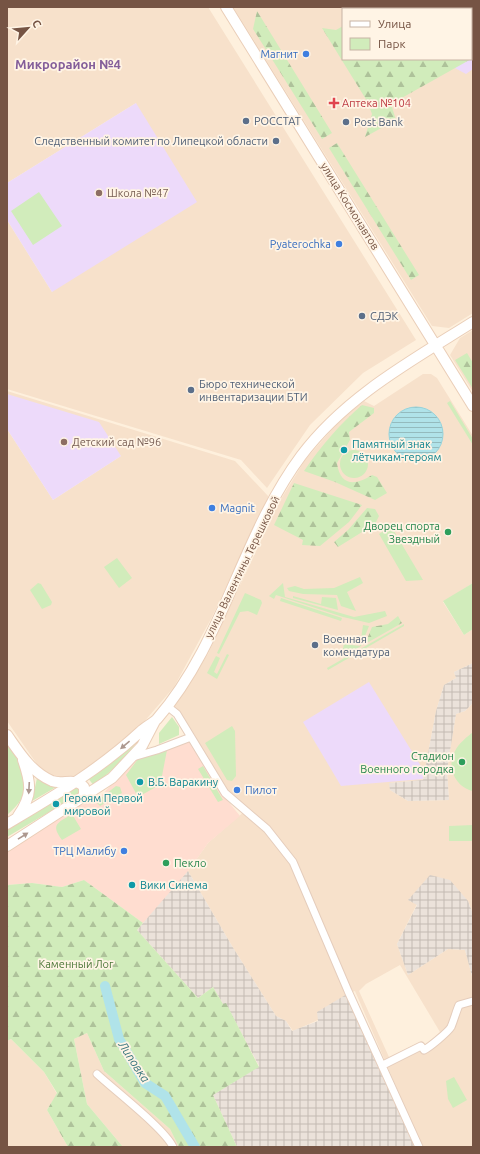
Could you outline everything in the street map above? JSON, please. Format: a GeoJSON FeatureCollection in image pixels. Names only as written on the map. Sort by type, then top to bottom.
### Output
{"type":"FeatureCollection","features":[{"type":"Feature","properties":{"kind":"main road","name":"улица Космонавтов"},"geometry":{"type":"LineString","coordinates":[[226,7],[473,406]]}},
{"type":"Feature","properties":{"kind":"main road","name":"улица Валентины Терешковой"},"geometry":{"type":"LineString","coordinates":[[7,846],[84,798],[112,778],[142,746],[155,721],[191,672],[204,648],[273,501],[302,456],[353,401],[473,322]]}},
{"type":"Feature","properties":{"kind":"main road","name":"улица Валентины Терешковой"},"geometry":{"type":"LineString","coordinates":[[7,824],[96,769],[155,721]]}},
{"type":"Feature","properties":{"kind":"main road"},"geometry":{"type":"LineString","coordinates":[[7,734],[22,756],[39,774],[54,782],[77,782],[84,787],[84,798]]}},
{"type":"Feature","properties":{"kind":"main road"},"geometry":{"type":"LineString","coordinates":[[16,819],[26,805],[30,786],[22,756]]}},
{"type":"Feature","properties":{"kind":"street"},"geometry":{"type":"LineString","coordinates":[[167,706],[177,714],[225,793],[267,829],[293,862],[348,991],[383,1065],[419,1147]]}},
{"type":"Feature","properties":{"kind":"street"},"geometry":{"type":"LineString","coordinates":[[181,741],[185,735],[184,725]]}},
{"type":"Feature","properties":{"kind":"street"},"geometry":{"type":"LineString","coordinates":[[132,757],[191,737]]}},
{"type":"Feature","properties":{"kind":"street"},"geometry":{"type":"LineString","coordinates":[[383,1065],[421,1046],[424,1050],[434,1044],[442,1034],[450,1029],[459,1005],[473,1001]]}},
{"type":"Feature","properties":{"kind":"street"},"geometry":{"type":"LineString","coordinates":[[97,1074],[153,1124],[173,1147]]}},
{"type":"Feature","properties":{"kind":"shaded area"},"geometry":{"type":"Polygon","coordinates":[[[7,7],[208,7],[416,340],[363,373],[310,425],[267,488],[241,460],[7,389],[7,220],[52,292],[136,103],[7,183],[7,7]]]}},
{"type":"Feature","properties":{"kind":"shaded area"},"geometry":{"type":"Polygon","coordinates":[[[233,7],[473,7],[473,313],[449,328],[432,326],[233,7]]]}},
{"type":"Feature","properties":{"kind":"shaded area"},"geometry":{"type":"Polygon","coordinates":[[[473,7],[473,69],[466,74],[440,60],[472,60],[472,8],[402,8],[473,7]]]}},
{"type":"Feature","properties":{"kind":"shaded area","name":"Школа №47"},"geometry":{"type":"Polygon","coordinates":[[[136,103],[197,202],[52,292],[7,220],[7,183],[136,103]]]}},
{"type":"Feature","properties":{"kind":"shaded area"},"geometry":{"type":"Polygon","coordinates":[[[473,330],[473,392],[450,355],[460,338],[473,330]]]}},
{"type":"Feature","properties":{"kind":"shaded area"},"geometry":{"type":"Polygon","coordinates":[[[423,374],[431,374],[437,378],[473,436],[473,583],[443,602],[464,635],[473,629],[473,663],[454,672],[456,678],[444,685],[436,711],[423,780],[390,783],[390,790],[408,801],[449,800],[447,770],[456,714],[465,711],[473,703],[473,914],[468,901],[408,900],[417,904],[397,944],[408,975],[448,949],[465,950],[473,980],[473,1147],[422,1147],[355,991],[347,994],[318,1020],[293,1031],[286,1021],[276,1016],[232,946],[188,871],[208,843],[246,810],[226,792],[173,708],[208,654],[278,504],[305,460],[342,418],[364,401],[374,406],[423,374]],[[400,965],[366,984],[359,991],[389,1057],[418,1043],[425,1046],[440,1032],[400,965]]]}},
{"type":"Feature","properties":{"kind":"shaded area"},"geometry":{"type":"Polygon","coordinates":[[[7,391],[235,461],[269,497],[212,617],[174,687],[137,730],[98,764],[74,777],[55,779],[41,770],[7,721],[7,429],[53,500],[121,456],[7,394],[7,391]]]}},
{"type":"Feature","properties":{"kind":"shaded area","name":"Детский сад №96"},"geometry":{"type":"Polygon","coordinates":[[[7,394],[99,422],[121,456],[53,500],[7,429],[7,394]]]}},
{"type":"Feature","properties":{"kind":"shaded area"},"geometry":{"type":"Polygon","coordinates":[[[473,663],[473,703],[465,711],[456,714],[447,770],[449,800],[408,801],[390,790],[389,783],[423,780],[436,711],[444,685],[456,678],[454,672],[473,663]]]}},
{"type":"Feature","properties":{"kind":"shaded area"},"geometry":{"type":"Polygon","coordinates":[[[369,682],[424,771],[423,779],[341,786],[303,722],[369,682]]]}},
{"type":"Feature","properties":{"kind":"shaded area"},"geometry":{"type":"Polygon","coordinates":[[[190,739],[223,795],[240,816],[208,843],[184,877],[143,923],[84,880],[62,887],[32,883],[7,885],[7,850],[78,806],[101,796],[135,759],[190,739]]]}},
{"type":"Feature","properties":{"kind":"shaded area"},"geometry":{"type":"Polygon","coordinates":[[[188,871],[232,946],[276,1016],[286,1021],[292,1031],[318,1021],[317,1012],[347,994],[412,1135],[415,1147],[237,1147],[213,1095],[259,1066],[226,1004],[223,1004],[213,987],[198,998],[137,930],[188,871]]]}},
{"type":"Feature","properties":{"kind":"shaded area"},"geometry":{"type":"Polygon","coordinates":[[[430,875],[450,880],[468,901],[473,914],[473,980],[465,950],[448,949],[408,975],[397,944],[417,905],[408,900],[430,875]]]}},
{"type":"Feature","properties":{"kind":"shaded area"},"geometry":{"type":"Polygon","coordinates":[[[87,1033],[104,1071],[170,1129],[179,1147],[123,1147],[87,1104],[74,1039],[87,1033]]]}},
{"type":"Feature","properties":{"kind":"shaded area"},"geometry":{"type":"Polygon","coordinates":[[[11,1039],[44,1072],[57,1094],[47,1110],[68,1147],[7,1147],[7,1041],[11,1039]]]}},
{"type":"Feature","properties":{"kind":"green space"},"geometry":{"type":"Polygon","coordinates":[[[257,11],[332,133],[322,139],[253,29],[257,11]]]}},
{"type":"Feature","properties":{"kind":"green space"},"geometry":{"type":"Polygon","coordinates":[[[342,27],[342,60],[469,60],[391,104],[396,120],[365,137],[372,114],[367,101],[322,28],[336,30],[342,27]]]}},
{"type":"Feature","properties":{"kind":"green space"},"geometry":{"type":"Polygon","coordinates":[[[472,44],[473,44],[472,59],[472,44]]]}},
{"type":"Feature","properties":{"kind":"green space"},"geometry":{"type":"Polygon","coordinates":[[[337,143],[419,275],[411,280],[329,148],[337,143]]]}},
{"type":"Feature","properties":{"kind":"green space"},"geometry":{"type":"Polygon","coordinates":[[[39,192],[62,226],[33,245],[11,211],[39,192]]]}},
{"type":"Feature","properties":{"kind":"green space"},"geometry":{"type":"Polygon","coordinates":[[[467,353],[473,363],[473,389],[455,360],[467,353]]]}},
{"type":"Feature","properties":{"kind":"green space"},"geometry":{"type":"Polygon","coordinates":[[[450,401],[473,439],[473,445],[447,403],[450,401]]]}},
{"type":"Feature","properties":{"kind":"green space"},"geometry":{"type":"Polygon","coordinates":[[[362,405],[374,408],[374,413],[349,432],[350,440],[337,463],[341,476],[349,482],[360,481],[372,475],[377,477],[387,493],[375,500],[335,482],[304,471],[331,436],[362,405]]]}},
{"type":"Feature","properties":{"kind":"green space"},"geometry":{"type":"Polygon","coordinates":[[[354,450],[364,454],[368,464],[364,474],[354,478],[344,474],[340,464],[344,454],[354,450]]]}},
{"type":"Feature","properties":{"kind":"green space"},"geometry":{"type":"Polygon","coordinates":[[[294,483],[362,505],[349,522],[320,546],[302,545],[303,540],[274,525],[294,483]]]}},
{"type":"Feature","properties":{"kind":"green space"},"geometry":{"type":"Polygon","coordinates":[[[367,508],[375,509],[379,516],[375,524],[338,547],[334,542],[348,530],[367,508]]]}},
{"type":"Feature","properties":{"kind":"green space"},"geometry":{"type":"Polygon","coordinates":[[[391,526],[423,580],[406,581],[379,534],[391,526]]]}},
{"type":"Feature","properties":{"kind":"green space"},"geometry":{"type":"Polygon","coordinates":[[[117,558],[132,578],[119,588],[104,567],[117,558]]]}},
{"type":"Feature","properties":{"kind":"green space"},"geometry":{"type":"Polygon","coordinates":[[[360,577],[363,583],[347,592],[356,611],[341,606],[337,595],[303,594],[289,591],[287,588],[295,586],[304,589],[334,588],[360,577]]]}},
{"type":"Feature","properties":{"kind":"green space"},"geometry":{"type":"Polygon","coordinates":[[[38,583],[41,584],[52,602],[51,605],[42,609],[30,590],[38,583]]]}},
{"type":"Feature","properties":{"kind":"green space"},"geometry":{"type":"Polygon","coordinates":[[[283,583],[285,597],[354,617],[385,611],[387,616],[369,623],[343,617],[276,595],[274,599],[269,596],[283,583]]]}},
{"type":"Feature","properties":{"kind":"green space"},"geometry":{"type":"Polygon","coordinates":[[[473,583],[473,629],[464,635],[443,601],[473,583]]]}},
{"type":"Feature","properties":{"kind":"green space"},"geometry":{"type":"Polygon","coordinates":[[[245,593],[261,600],[262,603],[257,615],[248,611],[240,612],[219,654],[217,653],[245,593]]]}},
{"type":"Feature","properties":{"kind":"green space"},"geometry":{"type":"Polygon","coordinates":[[[293,596],[321,604],[322,597],[336,598],[338,610],[293,598],[293,596]]]}},
{"type":"Feature","properties":{"kind":"green space"},"geometry":{"type":"Polygon","coordinates":[[[281,598],[342,618],[341,621],[280,601],[281,598]]]}},
{"type":"Feature","properties":{"kind":"green space"},"geometry":{"type":"Polygon","coordinates":[[[398,616],[402,623],[365,644],[372,627],[388,624],[398,616]]]}},
{"type":"Feature","properties":{"kind":"green space"},"geometry":{"type":"Polygon","coordinates":[[[404,624],[404,626],[328,670],[327,668],[404,624]]]}},
{"type":"Feature","properties":{"kind":"green space"},"geometry":{"type":"Polygon","coordinates":[[[363,625],[369,626],[361,646],[341,658],[344,644],[360,646],[363,625]]]}},
{"type":"Feature","properties":{"kind":"green space"},"geometry":{"type":"Polygon","coordinates":[[[227,654],[229,655],[217,679],[207,673],[216,656],[220,658],[214,672],[217,674],[227,654]]]}},
{"type":"Feature","properties":{"kind":"green space"},"geometry":{"type":"Polygon","coordinates":[[[172,717],[179,727],[179,735],[159,744],[159,733],[172,717]]]}},
{"type":"Feature","properties":{"kind":"green space"},"geometry":{"type":"Polygon","coordinates":[[[232,726],[235,731],[236,776],[232,781],[227,780],[205,743],[232,726]]]}},
{"type":"Feature","properties":{"kind":"green space"},"geometry":{"type":"Polygon","coordinates":[[[146,730],[125,758],[94,786],[88,778],[146,730]]]}},
{"type":"Feature","properties":{"kind":"green space","name":"Стадион Военного городка"},"geometry":{"type":"Polygon","coordinates":[[[473,732],[473,791],[467,789],[457,781],[451,763],[452,757],[457,748],[463,740],[473,732]]]}},
{"type":"Feature","properties":{"kind":"green space"},"geometry":{"type":"Polygon","coordinates":[[[7,742],[23,771],[25,788],[17,806],[7,815],[7,742]]]}},
{"type":"Feature","properties":{"kind":"green space"},"geometry":{"type":"Polygon","coordinates":[[[167,750],[162,776],[159,778],[156,787],[138,797],[126,775],[138,759],[167,750]]]}},
{"type":"Feature","properties":{"kind":"green space"},"geometry":{"type":"Polygon","coordinates":[[[203,766],[223,800],[218,802],[198,769],[203,766]]]}},
{"type":"Feature","properties":{"kind":"green space"},"geometry":{"type":"Polygon","coordinates":[[[37,778],[58,786],[32,801],[37,778]]]}},
{"type":"Feature","properties":{"kind":"green space"},"geometry":{"type":"Polygon","coordinates":[[[116,786],[120,787],[122,793],[100,806],[96,802],[116,786]]]}},
{"type":"Feature","properties":{"kind":"green space"},"geometry":{"type":"Polygon","coordinates":[[[77,787],[81,793],[7,837],[7,829],[77,787]]]}},
{"type":"Feature","properties":{"kind":"green space"},"geometry":{"type":"Polygon","coordinates":[[[72,814],[81,829],[62,840],[58,835],[56,827],[57,824],[72,814]]]}},
{"type":"Feature","properties":{"kind":"green space"},"geometry":{"type":"Polygon","coordinates":[[[473,825],[473,841],[449,841],[449,826],[473,825]]]}},
{"type":"Feature","properties":{"kind":"green space","name":"Каменный Лог"},"geometry":{"type":"Polygon","coordinates":[[[84,880],[143,923],[137,930],[198,998],[213,987],[223,1004],[226,1003],[259,1067],[213,1095],[237,1147],[179,1147],[170,1129],[104,1071],[87,1033],[74,1039],[87,1104],[123,1147],[68,1147],[47,1110],[57,1093],[44,1072],[11,1039],[7,1041],[7,885],[32,883],[62,887],[84,880]]]}},
{"type":"Feature","properties":{"kind":"green space"},"geometry":{"type":"Polygon","coordinates":[[[454,1077],[467,1100],[453,1108],[448,1099],[446,1081],[454,1077]]]}},
{"type":"Feature","properties":{"kind":"water"},"geometry":{"type":"Polygon","coordinates":[[[416,407],[426,409],[435,415],[441,424],[443,434],[441,444],[435,453],[426,459],[416,461],[406,459],[397,453],[391,444],[389,434],[391,424],[397,415],[406,409],[416,407]]]}},
{"type":"Feature","properties":{"kind":"waterway","name":"Липовка"},"geometry":{"type":"LineString","coordinates":[[105,986],[119,1039],[145,1083],[165,1096],[195,1147]]}},
{"type":"Feature","properties":{"kind":"place","name":"Магнит"},"geometry":{"type":"Point","coordinates":[306,54]}},
{"type":"Feature","properties":{"kind":"place","name":"Аптека №104"},"geometry":{"type":"Point","coordinates":[334,103]}},
{"type":"Feature","properties":{"kind":"place","name":"РОССТАТ"},"geometry":{"type":"Point","coordinates":[246,121]}},
{"type":"Feature","properties":{"kind":"place","name":"Post Bank"},"geometry":{"type":"Point","coordinates":[346,122]}},
{"type":"Feature","properties":{"kind":"place","name":"Следственный комитет по Липецкой области"},"geometry":{"type":"Point","coordinates":[276,141]}},
{"type":"Feature","properties":{"kind":"place","name":"Школа №47"},"geometry":{"type":"Point","coordinates":[99,193]}},
{"type":"Feature","properties":{"kind":"place","name":"Pyaterochka"},"geometry":{"type":"Point","coordinates":[339,244]}},
{"type":"Feature","properties":{"kind":"place","name":"СДЭК"},"geometry":{"type":"Point","coordinates":[362,316]}},
{"type":"Feature","properties":{"kind":"place","name":"Бюро технической инвентаризации БТИ"},"geometry":{"type":"Point","coordinates":[191,390]}},
{"type":"Feature","properties":{"kind":"place","name":"Детский сад №96"},"geometry":{"type":"Point","coordinates":[64,442]}},
{"type":"Feature","properties":{"kind":"place","name":"Памятный знак лётчикам-героям"},"geometry":{"type":"Point","coordinates":[344,450]}},
{"type":"Feature","properties":{"kind":"place","name":"Magnit"},"geometry":{"type":"Point","coordinates":[212,508]}},
{"type":"Feature","properties":{"kind":"place","name":"Дворец спорта Звездный"},"geometry":{"type":"Point","coordinates":[448,532]}},
{"type":"Feature","properties":{"kind":"place","name":"Военная комендатура"},"geometry":{"type":"Point","coordinates":[315,645]}},
{"type":"Feature","properties":{"kind":"place","name":"Стадион Военного городка"},"geometry":{"type":"Point","coordinates":[462,762]}},
{"type":"Feature","properties":{"kind":"place","name":"В.Б. Варакину"},"geometry":{"type":"Point","coordinates":[140,782]}},
{"type":"Feature","properties":{"kind":"place","name":"Пилот"},"geometry":{"type":"Point","coordinates":[237,790]}},
{"type":"Feature","properties":{"kind":"place","name":"Героям Первой мировой"},"geometry":{"type":"Point","coordinates":[56,804]}},
{"type":"Feature","properties":{"kind":"place","name":"ТРЦ Малибу"},"geometry":{"type":"Point","coordinates":[124,851]}},
{"type":"Feature","properties":{"kind":"place","name":"Пекло"},"geometry":{"type":"Point","coordinates":[166,863]}},
{"type":"Feature","properties":{"kind":"place","name":"Вики Синема"},"geometry":{"type":"Point","coordinates":[132,885]}},
{"type":"Feature","properties":{"kind":"district","name":"Микрорайон №4"},"geometry":{"type":"Point","coordinates":[68,64]}}]}
